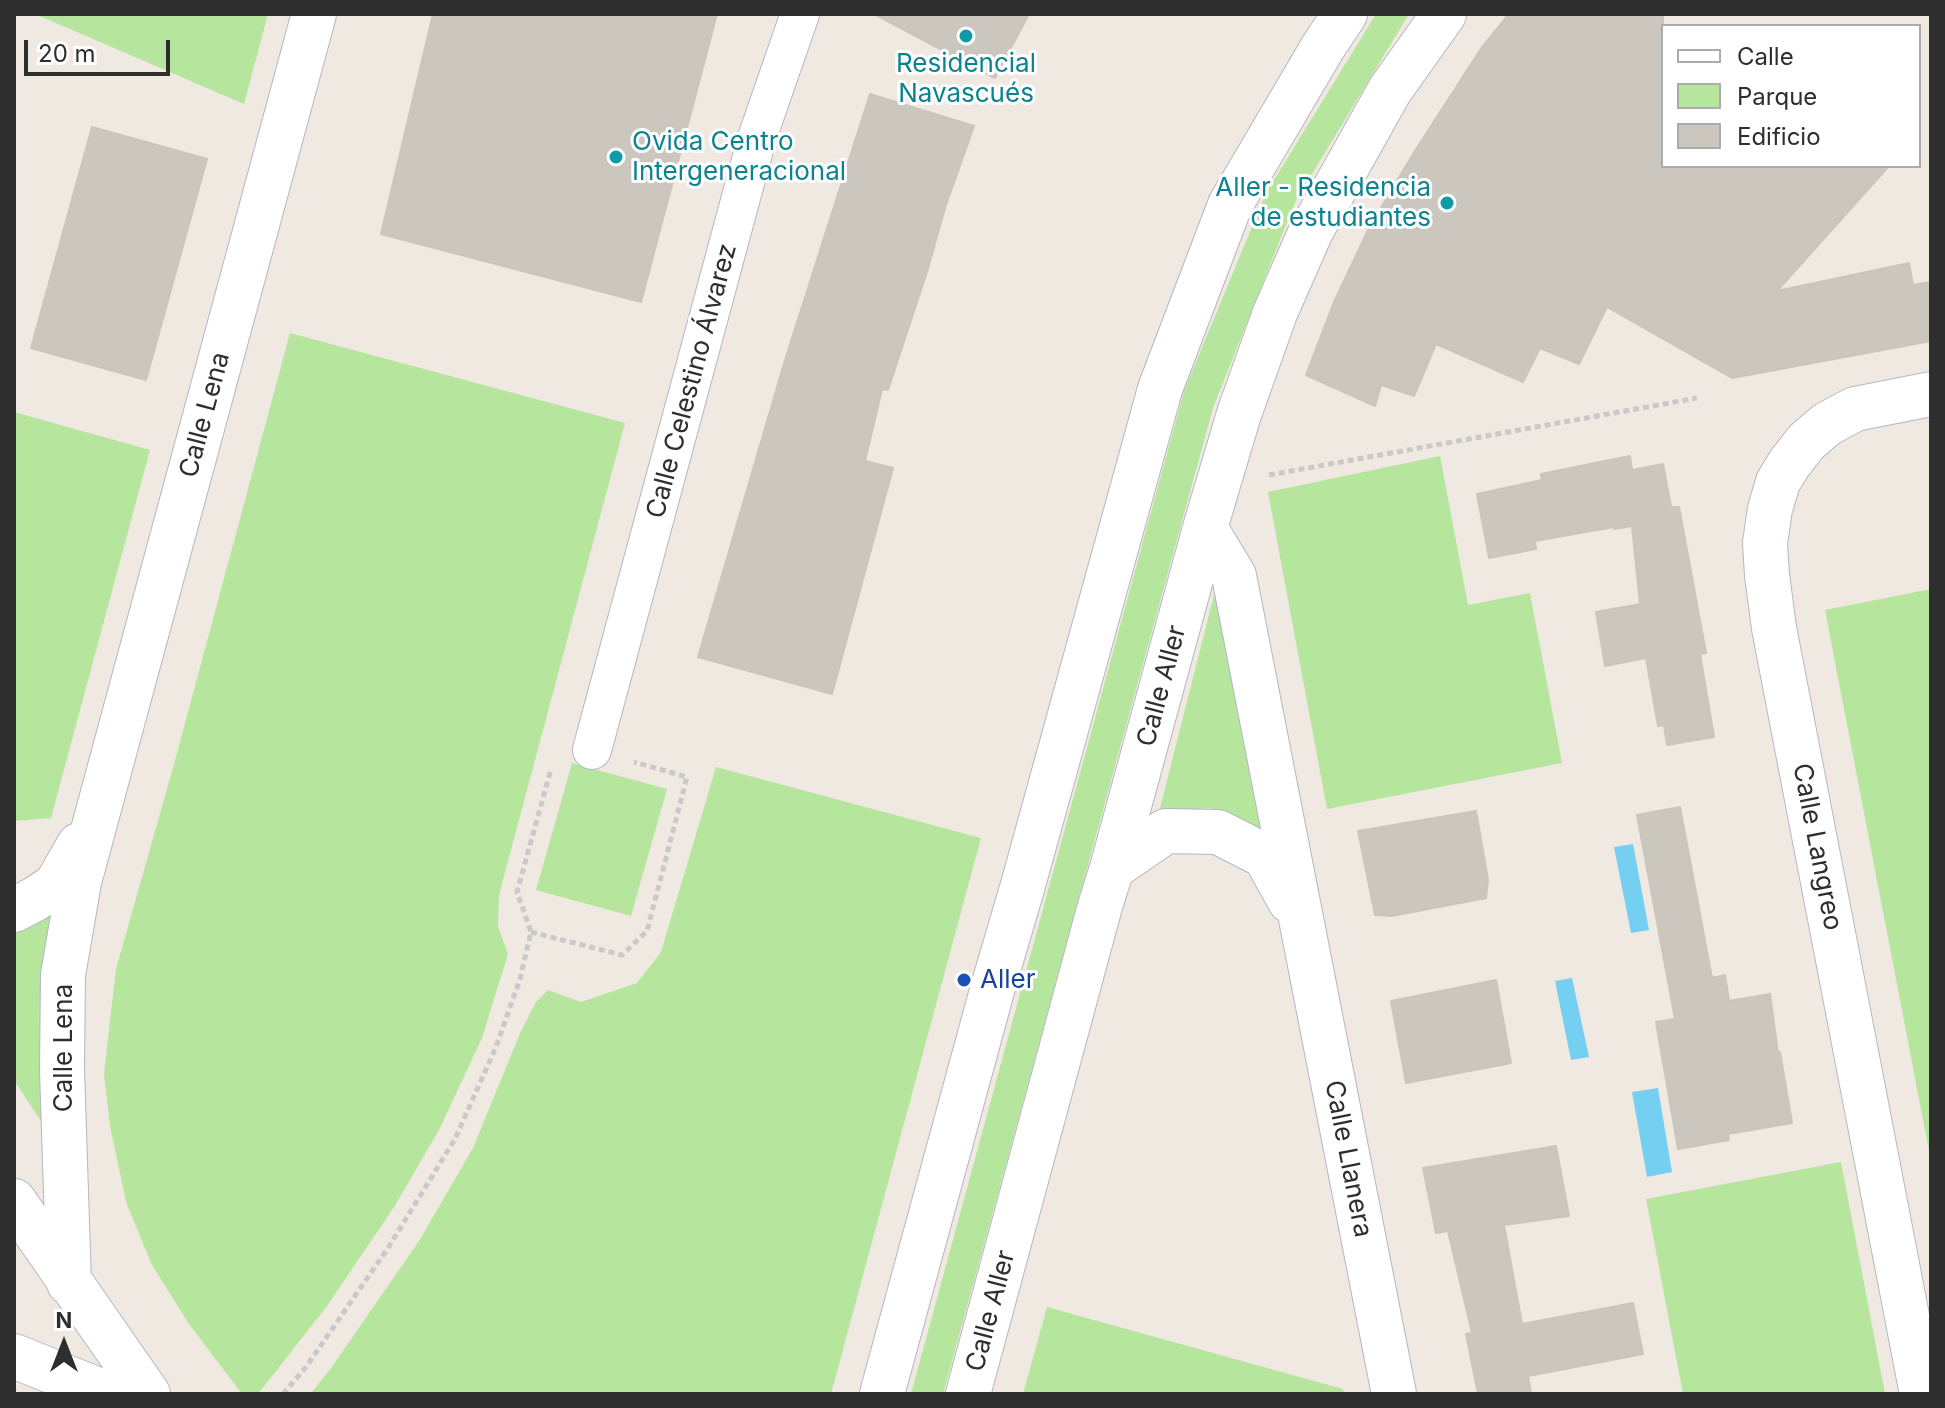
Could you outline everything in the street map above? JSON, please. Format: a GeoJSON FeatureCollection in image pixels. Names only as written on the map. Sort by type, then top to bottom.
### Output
{"type":"FeatureCollection","features":[{"type":"Feature","properties":{"kind":"street","name":"Calle Lena"},"geometry":{"type":"LineString","coordinates":[[69,1283],[62,1070],[63,975],[79,882],[314,14]]}},
{"type":"Feature","properties":{"kind":"street","name":"Calle Celestino Álvarez"},"geometry":{"type":"LineString","coordinates":[[592,750],[757,138],[800,14]]}},
{"type":"Feature","properties":{"kind":"street"},"geometry":{"type":"LineString","coordinates":[[882,1394],[1160,389],[1230,205],[1345,14]]}},
{"type":"Feature","properties":{"kind":"street","name":"Calle Aller"},"geometry":{"type":"LineString","coordinates":[[968,1394],[1100,906],[1205,528],[1244,400],[1275,313],[1311,231],[1390,90],[1444,14]]}},
{"type":"Feature","properties":{"kind":"street","name":"Calle Langreo"},"geometry":{"type":"LineString","coordinates":[[1922,1394],[1774,628],[1765,543],[1778,482],[1806,442],[1827,424],[1855,409],[1931,394]]}},
{"type":"Feature","properties":{"kind":"street","name":"Calle Llanera"},"geometry":{"type":"LineString","coordinates":[[1205,528],[1234,576],[1394,1394]]}},
{"type":"Feature","properties":{"kind":"street","name":"Calle Lena"},"geometry":{"type":"LineString","coordinates":[[14,910],[56,885],[97,816]]}},
{"type":"Feature","properties":{"kind":"street","name":"Calle Llanera"},"geometry":{"type":"LineString","coordinates":[[1112,868],[1166,831],[1218,832],[1265,856],[1302,923]]}},
{"type":"Feature","properties":{"kind":"street"},"geometry":{"type":"LineString","coordinates":[[14,1201],[148,1394]]}},
{"type":"Feature","properties":{"kind":"street"},"geometry":{"type":"LineString","coordinates":[[14,1356],[108,1394]]}},
{"type":"Feature","properties":{"kind":"path"},"geometry":{"type":"LineString","coordinates":[[1257,477],[1697,398]]}},
{"type":"Feature","properties":{"kind":"path"},"geometry":{"type":"LineString","coordinates":[[283,1394],[306,1367],[388,1248],[455,1139],[496,1047],[520,979],[531,932],[517,892],[558,742],[687,777],[647,931],[622,955],[531,932]]}},
{"type":"Feature","properties":{"kind":"green space"},"geometry":{"type":"Polygon","coordinates":[[[35,14],[268,14],[244,104],[35,14]]]}},
{"type":"Feature","properties":{"kind":"green space"},"geometry":{"type":"Polygon","coordinates":[[[1376,14],[1409,14],[1295,202],[1213,408],[943,1394],[911,1394],[1184,391],[1266,193],[1376,14]]]}},
{"type":"Feature","properties":{"kind":"green space"},"geometry":{"type":"Polygon","coordinates":[[[290,333],[625,423],[499,895],[498,927],[508,954],[482,1038],[439,1130],[394,1207],[327,1306],[258,1394],[242,1394],[189,1324],[152,1265],[126,1202],[110,1126],[104,1074],[116,969],[290,333]]]}},
{"type":"Feature","properties":{"kind":"green space"},"geometry":{"type":"Polygon","coordinates":[[[14,412],[150,450],[51,818],[14,821],[14,412]]]}},
{"type":"Feature","properties":{"kind":"green space"},"geometry":{"type":"Polygon","coordinates":[[[1440,456],[1468,605],[1530,593],[1562,763],[1327,809],[1268,492],[1440,456]]]}},
{"type":"Feature","properties":{"kind":"green space"},"geometry":{"type":"Polygon","coordinates":[[[1931,589],[1931,1155],[1930,1156],[1825,610],[1931,589]]]}},
{"type":"Feature","properties":{"kind":"green space"},"geometry":{"type":"Polygon","coordinates":[[[1215,591],[1269,839],[1211,808],[1159,812],[1215,591]]]}},
{"type":"Feature","properties":{"kind":"green space"},"geometry":{"type":"Polygon","coordinates":[[[572,763],[667,789],[631,916],[536,890],[572,763]]]}},
{"type":"Feature","properties":{"kind":"green space"},"geometry":{"type":"Polygon","coordinates":[[[716,767],[981,838],[831,1394],[310,1394],[419,1241],[473,1148],[536,1002],[548,990],[581,1002],[637,983],[661,952],[716,767]]]}},
{"type":"Feature","properties":{"kind":"green space"},"geometry":{"type":"Polygon","coordinates":[[[62,911],[46,1129],[14,1080],[14,932],[62,911]]]}},
{"type":"Feature","properties":{"kind":"green space"},"geometry":{"type":"Polygon","coordinates":[[[1841,1162],[1885,1394],[1683,1394],[1646,1199],[1841,1162]]]}},
{"type":"Feature","properties":{"kind":"green space"},"geometry":{"type":"Polygon","coordinates":[[[1047,1307],[1343,1389],[1344,1394],[1023,1394],[1047,1307]]]}},
{"type":"Feature","properties":{"kind":"water"},"geometry":{"type":"Polygon","coordinates":[[[1633,844],[1649,930],[1631,933],[1614,847],[1633,844]]]}},
{"type":"Feature","properties":{"kind":"water"},"geometry":{"type":"Polygon","coordinates":[[[1572,978],[1589,1057],[1571,1060],[1555,981],[1572,978]]]}},
{"type":"Feature","properties":{"kind":"water"},"geometry":{"type":"Polygon","coordinates":[[[1658,1088],[1672,1172],[1647,1177],[1632,1092],[1658,1088]]]}},
{"type":"Feature","properties":{"kind":"building","name":"Ovida Centro Intergeneracional"},"geometry":{"type":"Polygon","coordinates":[[[433,14],[717,14],[641,302],[381,234],[433,14]]]}},
{"type":"Feature","properties":{"kind":"building","name":"Residencial Navascués"},"geometry":{"type":"Polygon","coordinates":[[[874,14],[1029,14],[995,78],[874,14]]]}},
{"type":"Feature","properties":{"kind":"building"},"geometry":{"type":"Polygon","coordinates":[[[1509,14],[1663,14],[1661,168],[1887,168],[1777,291],[1909,263],[1913,285],[1931,282],[1931,341],[1732,378],[1607,307],[1579,364],[1540,348],[1523,382],[1436,344],[1414,396],[1381,385],[1375,406],[1306,375],[1334,302],[1369,228],[1482,47],[1509,14]]]}},
{"type":"Feature","properties":{"kind":"building"},"geometry":{"type":"Polygon","coordinates":[[[870,94],[974,126],[888,390],[882,389],[865,461],[893,468],[832,694],[698,657],[785,360],[870,94]]]}},
{"type":"Feature","properties":{"kind":"building"},"geometry":{"type":"Polygon","coordinates":[[[92,127],[207,159],[146,380],[31,348],[92,127]]]}},
{"type":"Feature","properties":{"kind":"building"},"geometry":{"type":"Polygon","coordinates":[[[1630,456],[1632,470],[1663,464],[1671,507],[1679,507],[1706,653],[1700,654],[1714,737],[1667,745],[1664,725],[1658,726],[1646,658],[1605,666],[1596,612],[1640,604],[1632,526],[1535,541],[1536,549],[1489,558],[1477,494],[1542,480],[1541,474],[1630,456]]]}},
{"type":"Feature","properties":{"kind":"building"},"geometry":{"type":"Polygon","coordinates":[[[1680,807],[1712,978],[1725,975],[1729,1001],[1770,994],[1792,1123],[1728,1134],[1729,1140],[1678,1149],[1656,1022],[1675,1019],[1637,815],[1680,807]]]}},
{"type":"Feature","properties":{"kind":"building"},"geometry":{"type":"Polygon","coordinates":[[[1476,811],[1488,880],[1486,898],[1392,916],[1375,915],[1358,831],[1476,811]]]}},
{"type":"Feature","properties":{"kind":"building"},"geometry":{"type":"Polygon","coordinates":[[[1496,980],[1511,1063],[1406,1083],[1391,1001],[1496,980]]]}},
{"type":"Feature","properties":{"kind":"building"},"geometry":{"type":"Polygon","coordinates":[[[1556,1146],[1569,1216],[1504,1225],[1522,1324],[1633,1303],[1643,1354],[1528,1376],[1531,1394],[1478,1394],[1466,1334],[1472,1333],[1448,1231],[1436,1233],[1423,1168],[1556,1146]]]}},
{"type":"Feature","properties":{"kind":"place","name":"Residencial Navascués"},"geometry":{"type":"Point","coordinates":[966,36]}},
{"type":"Feature","properties":{"kind":"place","name":"Ovida Centro Intergeneracional"},"geometry":{"type":"Point","coordinates":[616,157]}},
{"type":"Feature","properties":{"kind":"place","name":"Aller - Residencia de estudiantes"},"geometry":{"type":"Point","coordinates":[1447,203]}},
{"type":"Feature","properties":{"kind":"place","name":"Aller"},"geometry":{"type":"Point","coordinates":[964,980]}}]}
